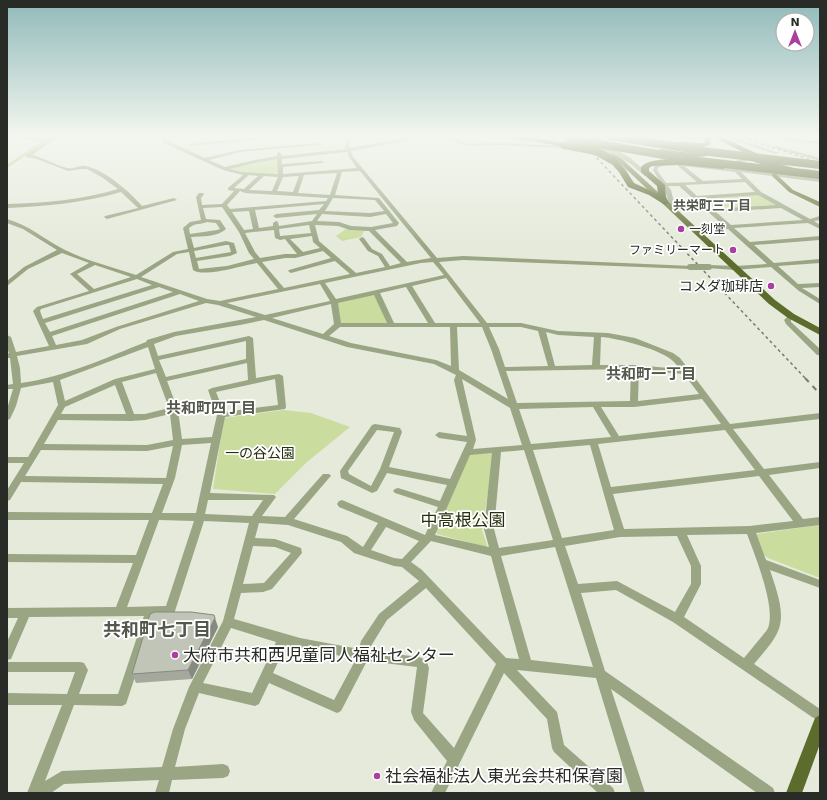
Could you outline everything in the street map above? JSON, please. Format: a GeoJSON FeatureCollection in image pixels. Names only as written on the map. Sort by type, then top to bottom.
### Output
{"type":"FeatureCollection","features":[{"type":"Feature","properties":{"kind":"highway"},"geometry":{"type":"LineString","coordinates":[[624,173],[631,185],[652,193],[665,204]]}},
{"type":"Feature","properties":{"kind":"highway"},"geometry":{"type":"LineString","coordinates":[[647,173],[662,187],[661,195],[665,204]]}},
{"type":"Feature","properties":{"kind":"highway"},"geometry":{"type":"LineString","coordinates":[[779,173],[820,179]]}},
{"type":"Feature","properties":{"kind":"highway"},"geometry":{"type":"LineString","coordinates":[[782,173],[820,179]]}},
{"type":"Feature","properties":{"kind":"highway"},"geometry":{"type":"LineString","coordinates":[[631,185],[648,187],[657,185],[651,177]]}},
{"type":"Feature","properties":{"kind":"main road"},"geometry":{"type":"LineString","coordinates":[[634,173],[772,302],[791,316],[820,332]]}},
{"type":"Feature","properties":{"kind":"main road"},"geometry":{"type":"LineString","coordinates":[[774,175],[781,184],[791,191],[820,205]]}},
{"type":"Feature","properties":{"kind":"main road"},"geometry":{"type":"LineString","coordinates":[[794,793],[819,718]]}},
{"type":"Feature","properties":{"kind":"street"},"geometry":{"type":"LineString","coordinates":[[100,173],[132,198],[140,208]]}},
{"type":"Feature","properties":{"kind":"street"},"geometry":{"type":"LineString","coordinates":[[244,173],[282,176],[311,173]]}},
{"type":"Feature","properties":{"kind":"street"},"geometry":{"type":"LineString","coordinates":[[339,173],[332,196],[313,223],[314,234],[316,242],[354,275]]}},
{"type":"Feature","properties":{"kind":"street"},"geometry":{"type":"LineString","coordinates":[[365,173],[448,276],[484,324],[495,349],[500,369],[574,589],[599,673],[638,793]]}},
{"type":"Feature","properties":{"kind":"street"},"geometry":{"type":"LineString","coordinates":[[646,173],[651,177]]}},
{"type":"Feature","properties":{"kind":"street"},"geometry":{"type":"LineString","coordinates":[[659,173],[670,193],[673,211]]}},
{"type":"Feature","properties":{"kind":"street"},"geometry":{"type":"LineString","coordinates":[[691,173],[702,182]]}},
{"type":"Feature","properties":{"kind":"street"},"geometry":{"type":"LineString","coordinates":[[740,173],[759,193],[820,228]]}},
{"type":"Feature","properties":{"kind":"street"},"geometry":{"type":"LineString","coordinates":[[766,173],[820,179]]}},
{"type":"Feature","properties":{"kind":"street"},"geometry":{"type":"LineString","coordinates":[[242,232],[256,229],[313,223],[339,224],[350,228],[371,229],[395,225],[396,223],[377,199],[230,189],[247,174]]}},
{"type":"Feature","properties":{"kind":"street"},"geometry":{"type":"LineString","coordinates":[[244,190],[262,174]]}},
{"type":"Feature","properties":{"kind":"street"},"geometry":{"type":"LineString","coordinates":[[296,194],[302,174]]}},
{"type":"Feature","properties":{"kind":"street"},"geometry":{"type":"LineString","coordinates":[[274,193],[282,176]]}},
{"type":"Feature","properties":{"kind":"street"},"geometry":{"type":"LineString","coordinates":[[666,185],[746,180]]}},
{"type":"Feature","properties":{"kind":"street"},"geometry":{"type":"LineString","coordinates":[[680,184],[797,286],[820,302]]}},
{"type":"Feature","properties":{"kind":"street"},"geometry":{"type":"LineString","coordinates":[[7,206],[68,203],[91,199],[121,190]]}},
{"type":"Feature","properties":{"kind":"street"},"geometry":{"type":"LineString","coordinates":[[200,207],[224,205],[238,190]]}},
{"type":"Feature","properties":{"kind":"street"},"geometry":{"type":"LineString","coordinates":[[695,198],[759,193]]}},
{"type":"Feature","properties":{"kind":"street"},"geometry":{"type":"LineString","coordinates":[[201,194],[198,198],[204,222]]}},
{"type":"Feature","properties":{"kind":"street"},"geometry":{"type":"LineString","coordinates":[[107,217],[174,200]]}},
{"type":"Feature","properties":{"kind":"street"},"geometry":{"type":"LineString","coordinates":[[229,211],[328,202]]}},
{"type":"Feature","properties":{"kind":"street"},"geometry":{"type":"LineString","coordinates":[[224,205],[242,232],[252,253],[282,289]]}},
{"type":"Feature","properties":{"kind":"street"},"geometry":{"type":"LineString","coordinates":[[711,211],[782,206]]}},
{"type":"Feature","properties":{"kind":"street"},"geometry":{"type":"LineString","coordinates":[[274,207],[277,237],[314,234]]}},
{"type":"Feature","properties":{"kind":"street"},"geometry":{"type":"LineString","coordinates":[[252,209],[256,229]]}},
{"type":"Feature","properties":{"kind":"street"},"geometry":{"type":"LineString","coordinates":[[276,216],[320,212],[370,215],[387,212]]}},
{"type":"Feature","properties":{"kind":"street"},"geometry":{"type":"LineString","coordinates":[[693,230],[808,221],[820,218]]}},
{"type":"Feature","properties":{"kind":"street"},"geometry":{"type":"LineString","coordinates":[[189,236],[219,232],[223,230],[218,221],[188,225],[186,228],[192,248],[196,270],[199,271],[228,268],[323,249]]}},
{"type":"Feature","properties":{"kind":"street"},"geometry":{"type":"LineString","coordinates":[[7,222],[36,233],[61,251],[206,301],[219,303],[322,338],[362,348],[429,360],[458,372],[513,406],[634,404],[704,396]]}},
{"type":"Feature","properties":{"kind":"street"},"geometry":{"type":"LineString","coordinates":[[371,229],[405,264]]}},
{"type":"Feature","properties":{"kind":"street"},"geometry":{"type":"LineString","coordinates":[[286,237],[301,254]]}},
{"type":"Feature","properties":{"kind":"street"},"geometry":{"type":"LineString","coordinates":[[750,244],[820,238]]}},
{"type":"Feature","properties":{"kind":"street"},"geometry":{"type":"LineString","coordinates":[[362,239],[370,250],[380,255],[388,267]]}},
{"type":"Feature","properties":{"kind":"street"},"geometry":{"type":"LineString","coordinates":[[54,348],[36,311],[39,308],[133,279],[175,252],[192,248],[231,243],[234,253],[194,260]]}},
{"type":"Feature","properties":{"kind":"street"},"geometry":{"type":"LineString","coordinates":[[7,284],[26,268],[61,251]]}},
{"type":"Feature","properties":{"kind":"street"},"geometry":{"type":"LineString","coordinates":[[291,271],[335,259]]}},
{"type":"Feature","properties":{"kind":"street"},"geometry":{"type":"LineString","coordinates":[[219,303],[388,267],[434,259],[735,268],[820,261]]}},
{"type":"Feature","properties":{"kind":"street"},"geometry":{"type":"LineString","coordinates":[[93,291],[73,274],[94,263]]}},
{"type":"Feature","properties":{"kind":"street"},"geometry":{"type":"LineString","coordinates":[[7,387],[43,382],[68,375],[174,334],[229,325],[448,276]]}},
{"type":"Feature","properties":{"kind":"street"},"geometry":{"type":"LineString","coordinates":[[321,281],[334,301],[338,325]]}},
{"type":"Feature","properties":{"kind":"street"},"geometry":{"type":"LineString","coordinates":[[42,321],[158,284]]}},
{"type":"Feature","properties":{"kind":"street"},"geometry":{"type":"LineString","coordinates":[[408,285],[433,325]]}},
{"type":"Feature","properties":{"kind":"street"},"geometry":{"type":"LineString","coordinates":[[797,286],[820,285]]}},
{"type":"Feature","properties":{"kind":"street"},"geometry":{"type":"LineString","coordinates":[[48,335],[180,292]]}},
{"type":"Feature","properties":{"kind":"street"},"geometry":{"type":"LineString","coordinates":[[376,292],[391,325]]}},
{"type":"Feature","properties":{"kind":"street"},"geometry":{"type":"LineString","coordinates":[[10,355],[84,342],[118,328],[206,301]]}},
{"type":"Feature","properties":{"kind":"street"},"geometry":{"type":"LineString","coordinates":[[791,316],[787,320],[788,323],[820,353]]}},
{"type":"Feature","properties":{"kind":"street"},"geometry":{"type":"LineString","coordinates":[[322,338],[338,325],[484,324],[521,325],[558,333],[598,334],[632,340],[670,355],[677,360],[801,524]]}},
{"type":"Feature","properties":{"kind":"street"},"geometry":{"type":"LineString","coordinates":[[404,563],[428,538],[472,440],[458,380],[453,325]]}},
{"type":"Feature","properties":{"kind":"street"},"geometry":{"type":"LineString","coordinates":[[542,329],[552,368]]}},
{"type":"Feature","properties":{"kind":"street"},"geometry":{"type":"LineString","coordinates":[[596,367],[598,334]]}},
{"type":"Feature","properties":{"kind":"street"},"geometry":{"type":"LineString","coordinates":[[7,337],[10,355],[18,371],[16,397],[7,417]]}},
{"type":"Feature","properties":{"kind":"street"},"geometry":{"type":"LineString","coordinates":[[155,359],[249,338],[252,381]]}},
{"type":"Feature","properties":{"kind":"street"},"geometry":{"type":"LineString","coordinates":[[120,611],[168,481],[178,442],[174,410],[150,342]]}},
{"type":"Feature","properties":{"kind":"street"},"geometry":{"type":"LineString","coordinates":[[163,380],[250,360]]}},
{"type":"Feature","properties":{"kind":"street"},"geometry":{"type":"LineString","coordinates":[[500,369],[635,367],[686,372]]}},
{"type":"Feature","properties":{"kind":"street"},"geometry":{"type":"LineString","coordinates":[[634,404],[635,367]]}},
{"type":"Feature","properties":{"kind":"street"},"geometry":{"type":"LineString","coordinates":[[7,498],[62,405],[118,381],[159,370]]}},
{"type":"Feature","properties":{"kind":"street"},"geometry":{"type":"LineString","coordinates":[[7,613],[120,611],[170,612],[200,517],[221,415],[212,390],[279,376],[282,407],[221,415]]}},
{"type":"Feature","properties":{"kind":"street"},"geometry":{"type":"LineString","coordinates":[[56,378],[62,405]]}},
{"type":"Feature","properties":{"kind":"street"},"geometry":{"type":"LineString","coordinates":[[118,381],[131,418]]}},
{"type":"Feature","properties":{"kind":"street"},"geometry":{"type":"LineString","coordinates":[[595,404],[617,439]]}},
{"type":"Feature","properties":{"kind":"street"},"geometry":{"type":"LineString","coordinates":[[55,417],[145,418],[174,410]]}},
{"type":"Feature","properties":{"kind":"street"},"geometry":{"type":"LineString","coordinates":[[467,452],[497,451],[594,442],[820,416]]}},
{"type":"Feature","properties":{"kind":"street"},"geometry":{"type":"LineString","coordinates":[[375,427],[397,430],[398,432],[384,469],[374,489],[372,490],[344,476],[344,471],[375,427]]}},
{"type":"Feature","properties":{"kind":"street"},"geometry":{"type":"LineString","coordinates":[[439,435],[472,440]]}},
{"type":"Feature","properties":{"kind":"street"},"geometry":{"type":"LineString","coordinates":[[38,447],[147,448],[178,442],[216,440]]}},
{"type":"Feature","properties":{"kind":"street"},"geometry":{"type":"LineString","coordinates":[[594,442],[620,532]]}},
{"type":"Feature","properties":{"kind":"street"},"geometry":{"type":"LineString","coordinates":[[497,451],[489,529],[526,665]]}},
{"type":"Feature","properties":{"kind":"street"},"geometry":{"type":"LineString","coordinates":[[7,460],[30,460]]}},
{"type":"Feature","properties":{"kind":"street"},"geometry":{"type":"LineString","coordinates":[[607,490],[820,465]]}},
{"type":"Feature","properties":{"kind":"street"},"geometry":{"type":"LineString","coordinates":[[384,469],[453,483]]}},
{"type":"Feature","properties":{"kind":"street"},"geometry":{"type":"LineString","coordinates":[[287,521],[326,476]]}},
{"type":"Feature","properties":{"kind":"street"},"geometry":{"type":"LineString","coordinates":[[18,480],[168,481]]}},
{"type":"Feature","properties":{"kind":"street"},"geometry":{"type":"LineString","coordinates":[[398,491],[443,505]]}},
{"type":"Feature","properties":{"kind":"street"},"geometry":{"type":"LineString","coordinates":[[162,793],[179,729],[195,687],[228,622],[254,520],[271,497],[204,496]]}},
{"type":"Feature","properties":{"kind":"street"},"geometry":{"type":"LineString","coordinates":[[342,504],[384,522],[428,538],[496,553],[620,532],[750,530],[820,521]]}},
{"type":"Feature","properties":{"kind":"street"},"geometry":{"type":"LineString","coordinates":[[7,516],[200,517],[287,521],[344,539],[358,550],[394,562],[404,563],[418,573],[553,716],[558,748],[608,793]]}},
{"type":"Feature","properties":{"kind":"street"},"geometry":{"type":"LineString","coordinates":[[365,552],[384,522]]}},
{"type":"Feature","properties":{"kind":"street"},"geometry":{"type":"LineString","coordinates":[[746,665],[775,626],[776,614],[764,563],[750,530]]}},
{"type":"Feature","properties":{"kind":"street"},"geometry":{"type":"LineString","coordinates":[[677,619],[696,584],[696,566],[680,531]]}},
{"type":"Feature","properties":{"kind":"street"},"geometry":{"type":"LineString","coordinates":[[237,589],[263,588],[268,586],[297,554],[297,551],[275,542],[249,542]]}},
{"type":"Feature","properties":{"kind":"street"},"geometry":{"type":"LineString","coordinates":[[7,558],[139,559]]}},
{"type":"Feature","properties":{"kind":"street"},"geometry":{"type":"LineString","coordinates":[[764,563],[820,584]]}},
{"type":"Feature","properties":{"kind":"street"},"geometry":{"type":"LineString","coordinates":[[266,676],[336,707],[364,656],[364,644],[383,617],[426,582]]}},
{"type":"Feature","properties":{"kind":"street"},"geometry":{"type":"LineString","coordinates":[[574,589],[617,585],[677,619],[746,665],[819,718]]}},
{"type":"Feature","properties":{"kind":"street"},"geometry":{"type":"LineString","coordinates":[[7,699],[122,700],[151,611]]}},
{"type":"Feature","properties":{"kind":"street"},"geometry":{"type":"LineString","coordinates":[[7,655],[26,613]]}},
{"type":"Feature","properties":{"kind":"street"},"geometry":{"type":"LineString","coordinates":[[228,622],[315,647],[364,656],[419,662],[422,664],[423,668],[417,712],[418,716],[454,760]]}},
{"type":"Feature","properties":{"kind":"street"},"geometry":{"type":"LineString","coordinates":[[195,687],[255,700],[283,639]]}},
{"type":"Feature","properties":{"kind":"street"},"geometry":{"type":"LineString","coordinates":[[503,663],[599,673],[768,793]]}},
{"type":"Feature","properties":{"kind":"street"},"geometry":{"type":"LineString","coordinates":[[438,793],[503,663]]}},
{"type":"Feature","properties":{"kind":"street"},"geometry":{"type":"LineString","coordinates":[[7,666],[80,667],[82,670],[34,793]]}},
{"type":"Feature","properties":{"kind":"street"},"geometry":{"type":"LineString","coordinates":[[39,793],[62,778],[223,771]]}},
{"type":"Feature","properties":{"kind":"green space"},"geometry":{"type":"Polygon","coordinates":[[[250,173],[275,173],[267,174],[250,173]]]}},
{"type":"Feature","properties":{"kind":"green space"},"geometry":{"type":"Polygon","coordinates":[[[759,193],[782,206],[711,211],[695,198],[759,193]]]}},
{"type":"Feature","properties":{"kind":"green space"},"geometry":{"type":"Polygon","coordinates":[[[347,228],[365,229],[361,237],[342,241],[336,236],[347,228]]]}},
{"type":"Feature","properties":{"kind":"green space"},"geometry":{"type":"Polygon","coordinates":[[[374,294],[387,323],[339,323],[337,303],[374,294]]]}},
{"type":"Feature","properties":{"kind":"green space","name":"一の谷公園"},"geometry":{"type":"Polygon","coordinates":[[[283,410],[311,413],[350,427],[307,462],[275,494],[213,489],[224,418],[283,410]]]}},
{"type":"Feature","properties":{"kind":"green space","name":"中高根公園"},"geometry":{"type":"Polygon","coordinates":[[[494,453],[482,530],[487,545],[486,547],[437,534],[436,531],[469,454],[494,453]]]}},
{"type":"Feature","properties":{"kind":"green space"},"geometry":{"type":"Polygon","coordinates":[[[820,525],[820,578],[768,558],[764,555],[756,534],[820,525]]]}},
{"type":"Feature","properties":{"kind":"building","name":"大府市共和西児童同人福祉センター"},"geometry":{"type":"Polygon","coordinates":[[[155,612],[191,612],[214,615],[215,618],[188,670],[132,674],[150,614],[155,612]]]}},
{"type":"Feature","properties":{"kind":"railway"},"geometry":{"type":"LineString","coordinates":[[611,173],[806,379]]}},
{"type":"Feature","properties":{"kind":"railway"},"geometry":{"type":"LineString","coordinates":[[805,378],[820,394]]}},
{"type":"Feature","properties":{"kind":"place","name":"一刻堂"},"geometry":{"type":"Point","coordinates":[681,229]}},
{"type":"Feature","properties":{"kind":"place","name":"ファミリーマート"},"geometry":{"type":"Point","coordinates":[733,250]}},
{"type":"Feature","properties":{"kind":"place","name":"コメダ珈琲店"},"geometry":{"type":"Point","coordinates":[771,286]}},
{"type":"Feature","properties":{"kind":"place","name":"大府市共和西児童同人福祉センター"},"geometry":{"type":"Point","coordinates":[175,655]}},
{"type":"Feature","properties":{"kind":"place","name":"社会福祉法人東光会共和保育園"},"geometry":{"type":"Point","coordinates":[377,776]}},
{"type":"Feature","properties":{"kind":"district","name":"共栄町三丁目"},"geometry":{"type":"Point","coordinates":[712,205]}},
{"type":"Feature","properties":{"kind":"district","name":"共和町一丁目"},"geometry":{"type":"Point","coordinates":[651,374]}},
{"type":"Feature","properties":{"kind":"district","name":"共和町四丁目"},"geometry":{"type":"Point","coordinates":[211,408]}},
{"type":"Feature","properties":{"kind":"district","name":"共和町七丁目"},"geometry":{"type":"Point","coordinates":[157,630]}}]}
